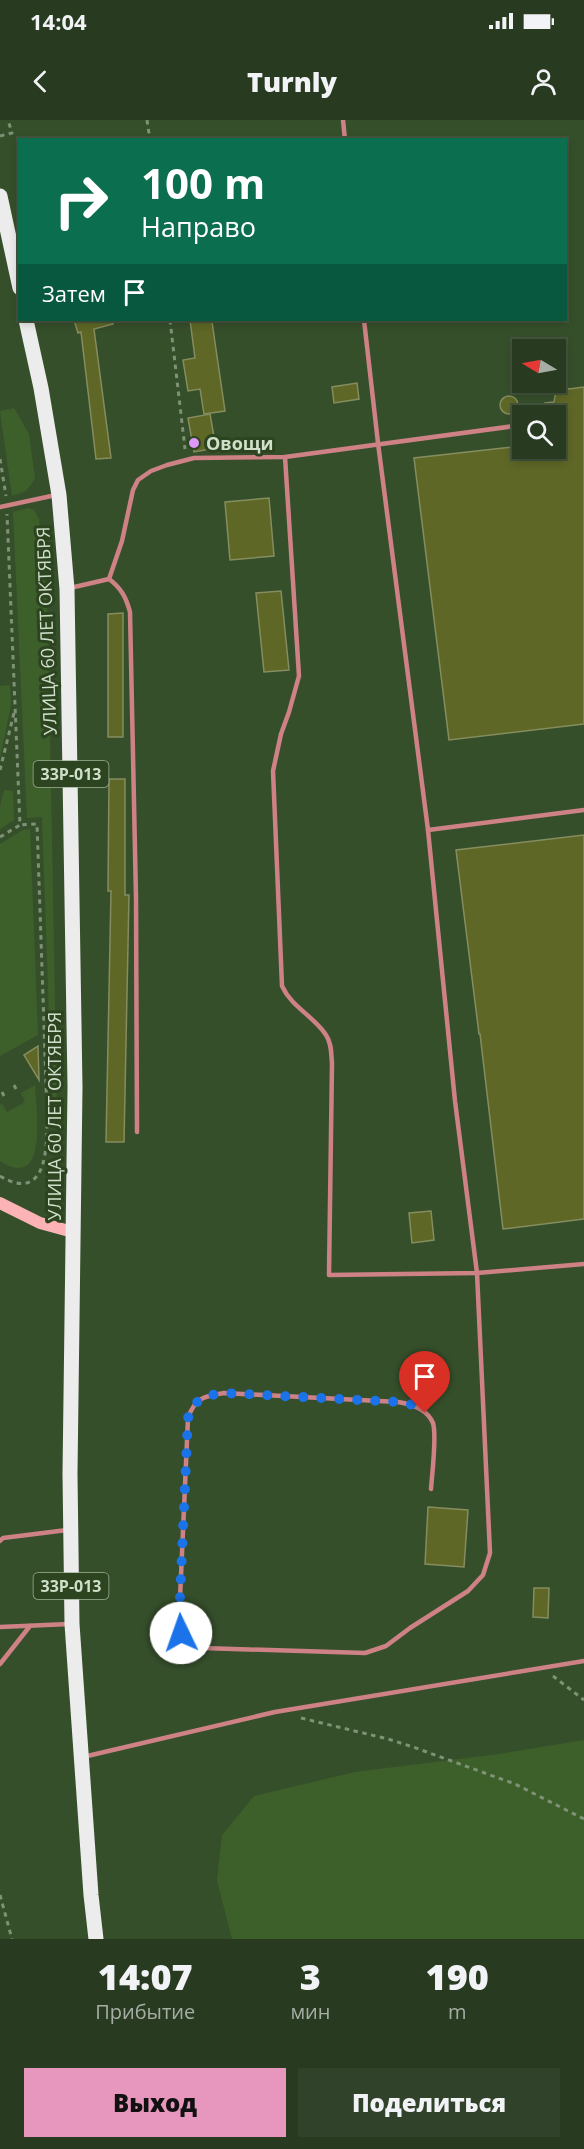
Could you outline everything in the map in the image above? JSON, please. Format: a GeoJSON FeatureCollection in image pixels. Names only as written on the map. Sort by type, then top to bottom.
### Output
{"type":"FeatureCollection","features":[{"type":"Feature","properties":{"kind":"main road"},"geometry":{"type":"LineString","coordinates":[[0,196],[18,279]]}},
{"type":"Feature","properties":{"kind":"main road","name":"УЛИЦА 60 ЛЕТ ОКТЯБРЯ"},"geometry":{"type":"LineString","coordinates":[[26,321],[41,388],[59,495],[67,589],[75,1063],[73,1232]]}},
{"type":"Feature","properties":{"kind":"main road"},"geometry":{"type":"LineString","coordinates":[[0,1203],[31,1220],[73,1232]]}},
{"type":"Feature","properties":{"kind":"main road","name":"33Р-013"},"geometry":{"type":"LineString","coordinates":[[73,1232],[70,1529],[72,1624],[80,1757],[96,1939]]}},
{"type":"Feature","properties":{"kind":"lane"},"geometry":{"type":"LineString","coordinates":[[343,120],[345,138]]}},
{"type":"Feature","properties":{"kind":"lane"},"geometry":{"type":"LineString","coordinates":[[364,321],[428,830],[455,1101],[477,1273],[490,1553],[483,1575],[468,1591],[386,1646],[365,1653],[202,1648],[190,1644],[181,1633],[179,1620],[188,1418],[192,1407],[198,1400],[224,1393],[398,1402],[413,1405],[425,1413],[433,1423],[431,1489]]}},
{"type":"Feature","properties":{"kind":"lane"},"geometry":{"type":"LineString","coordinates":[[108,579],[117,558],[133,490],[138,480],[151,471],[194,458],[285,457],[512,427]]}},
{"type":"Feature","properties":{"kind":"lane"},"geometry":{"type":"LineString","coordinates":[[285,457],[298,676],[273,771],[282,986],[286,996],[326,1035],[331,1046],[329,1275],[477,1273],[584,1264]]}},
{"type":"Feature","properties":{"kind":"lane"},"geometry":{"type":"LineString","coordinates":[[0,507],[59,495]]}},
{"type":"Feature","properties":{"kind":"lane"},"geometry":{"type":"LineString","coordinates":[[67,589],[108,579],[117,585],[126,597],[130,612],[136,898],[137,1132]]}},
{"type":"Feature","properties":{"kind":"lane"},"geometry":{"type":"LineString","coordinates":[[428,830],[584,810]]}},
{"type":"Feature","properties":{"kind":"lane"},"geometry":{"type":"LineString","coordinates":[[0,1541],[3,1538],[70,1529]]}},
{"type":"Feature","properties":{"kind":"lane"},"geometry":{"type":"LineString","coordinates":[[0,1627],[72,1624]]}},
{"type":"Feature","properties":{"kind":"lane"},"geometry":{"type":"LineString","coordinates":[[0,1664],[30,1626]]}},
{"type":"Feature","properties":{"kind":"lane"},"geometry":{"type":"LineString","coordinates":[[80,1757],[274,1712],[584,1661]]}},
{"type":"Feature","properties":{"kind":"path"},"geometry":{"type":"LineString","coordinates":[[0,136],[12,133],[8,120]]}},
{"type":"Feature","properties":{"kind":"path"},"geometry":{"type":"LineString","coordinates":[[147,120],[150,138]]}},
{"type":"Feature","properties":{"kind":"path"},"geometry":{"type":"LineString","coordinates":[[170,321],[186,460]]}},
{"type":"Feature","properties":{"kind":"path"},"geometry":{"type":"LineString","coordinates":[[0,459],[7,505],[20,825]]}},
{"type":"Feature","properties":{"kind":"path"},"geometry":{"type":"LineString","coordinates":[[0,770],[15,710]]}},
{"type":"Feature","properties":{"kind":"path"},"geometry":{"type":"LineString","coordinates":[[0,837],[20,825],[38,824],[47,1113],[47,1152],[38,1174],[28,1181],[17,1184],[0,1176]]}},
{"type":"Feature","properties":{"kind":"path"},"geometry":{"type":"LineString","coordinates":[[14,1085],[17,1091]]}},
{"type":"Feature","properties":{"kind":"path"},"geometry":{"type":"LineString","coordinates":[[2,1092],[5,1098]]}},
{"type":"Feature","properties":{"kind":"path"},"geometry":{"type":"LineString","coordinates":[[542,1668],[584,1700]]}},
{"type":"Feature","properties":{"kind":"path"},"geometry":{"type":"LineString","coordinates":[[274,1712],[413,1747],[515,1784],[584,1819]]}},
{"type":"Feature","properties":{"kind":"path"},"geometry":{"type":"LineString","coordinates":[[0,1895],[12,1939]]}},
{"type":"Feature","properties":{"kind":"green space"},"geometry":{"type":"Polygon","coordinates":[[[14,408],[29,434],[35,479],[26,491],[12,496],[0,411],[14,408]]]}},
{"type":"Feature","properties":{"kind":"green space"},"geometry":{"type":"Polygon","coordinates":[[[28,508],[34,510],[39,519],[48,621],[57,1115],[52,1102],[42,817],[27,818],[13,512],[28,508]]]}},
{"type":"Feature","properties":{"kind":"green space"},"geometry":{"type":"Polygon","coordinates":[[[10,685],[11,705],[0,758],[0,686],[10,685]]]}},
{"type":"Feature","properties":{"kind":"green space"},"geometry":{"type":"Polygon","coordinates":[[[4,790],[13,791],[14,820],[0,829],[0,807],[4,790]]]}},
{"type":"Feature","properties":{"kind":"green space"},"geometry":{"type":"Polygon","coordinates":[[[30,829],[38,1035],[0,1056],[0,844],[23,830],[30,829]]]}},
{"type":"Feature","properties":{"kind":"green space"},"geometry":{"type":"Polygon","coordinates":[[[35,1085],[36,1144],[33,1157],[26,1166],[16,1168],[0,1161],[0,1105],[2,1104],[7,1112],[25,1102],[21,1093],[35,1085]]]}},
{"type":"Feature","properties":{"kind":"green space"},"geometry":{"type":"Polygon","coordinates":[[[584,1740],[584,1939],[232,1939],[217,1880],[222,1835],[254,1796],[355,1772],[499,1754],[584,1740]]]}},
{"type":"Feature","properties":{"kind":"building"},"geometry":{"type":"Polygon","coordinates":[[[74,321],[112,321],[113,324],[94,329],[111,458],[96,459],[81,332],[78,333],[74,321]]]}},
{"type":"Feature","properties":{"kind":"building"},"geometry":{"type":"Polygon","coordinates":[[[190,321],[212,322],[225,411],[204,414],[200,389],[188,391],[183,360],[195,358],[190,321]]]}},
{"type":"Feature","properties":{"kind":"building"},"geometry":{"type":"Polygon","coordinates":[[[357,383],[359,399],[334,403],[332,387],[357,383]]]}},
{"type":"Feature","properties":{"kind":"building"},"geometry":{"type":"Polygon","coordinates":[[[584,387],[584,724],[449,740],[414,458],[512,447],[512,459],[566,459],[566,405],[545,405],[545,403],[554,402],[555,393],[566,393],[566,388],[584,387]]]}},
{"type":"Feature","properties":{"kind":"building"},"geometry":{"type":"Polygon","coordinates":[[[509,396],[518,405],[512,405],[512,413],[509,414],[503,411],[500,405],[503,399],[509,396]]]}},
{"type":"Feature","properties":{"kind":"building"},"geometry":{"type":"Polygon","coordinates":[[[210,414],[216,448],[194,452],[188,418],[210,414]]]}},
{"type":"Feature","properties":{"kind":"building"},"geometry":{"type":"Polygon","coordinates":[[[269,498],[274,556],[230,560],[225,502],[269,498]]]}},
{"type":"Feature","properties":{"kind":"building"},"geometry":{"type":"Polygon","coordinates":[[[281,591],[289,670],[264,672],[256,593],[281,591]]]}},
{"type":"Feature","properties":{"kind":"building"},"geometry":{"type":"Polygon","coordinates":[[[123,613],[123,737],[108,737],[108,614],[123,613]]]}},
{"type":"Feature","properties":{"kind":"building"},"geometry":{"type":"Polygon","coordinates":[[[109,779],[125,779],[125,895],[129,895],[124,1142],[106,1142],[111,891],[108,891],[109,779]]]}},
{"type":"Feature","properties":{"kind":"building"},"geometry":{"type":"Polygon","coordinates":[[[584,835],[584,1219],[503,1229],[456,850],[584,835]]]}},
{"type":"Feature","properties":{"kind":"building"},"geometry":{"type":"Polygon","coordinates":[[[38,1046],[39,1080],[24,1055],[38,1046]]]}},
{"type":"Feature","properties":{"kind":"building"},"geometry":{"type":"Polygon","coordinates":[[[431,1211],[434,1240],[412,1243],[409,1213],[431,1211]]]}},
{"type":"Feature","properties":{"kind":"building"},"geometry":{"type":"Polygon","coordinates":[[[428,1507],[468,1510],[464,1567],[425,1564],[428,1507]]]}},
{"type":"Feature","properties":{"kind":"building"},"geometry":{"type":"Polygon","coordinates":[[[534,1588],[549,1588],[548,1618],[533,1617],[534,1588]]]}},
{"type":"Feature","properties":{"kind":"place","name":"Овощи"},"geometry":{"type":"Point","coordinates":[194,443]}},
{"type":"Feature","properties":{"kind":"route"},"geometry":{"type":"LineString","coordinates":[[181,1633],[179,1620],[188,1418],[192,1407],[198,1400],[224,1393],[398,1402],[413,1405],[425,1413]]}}]}
